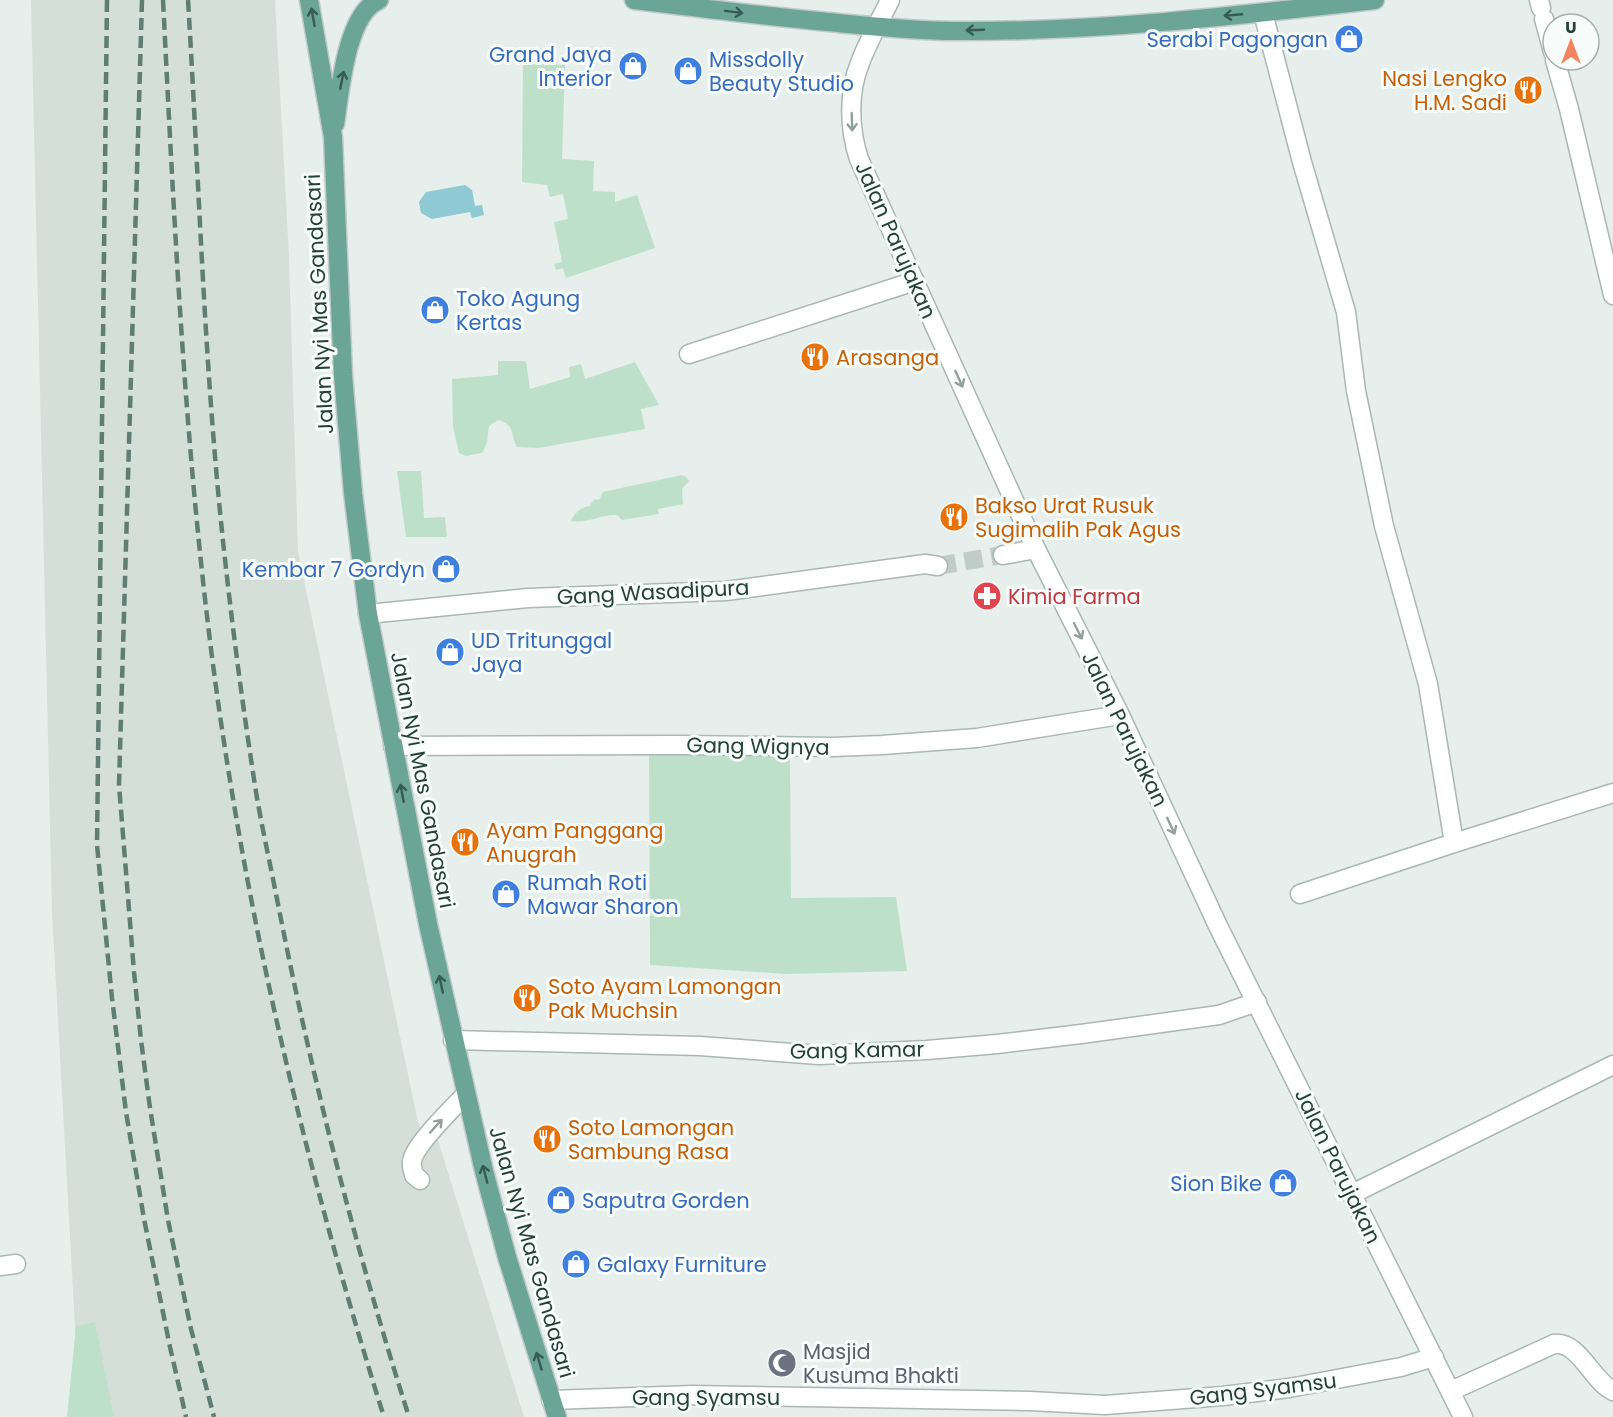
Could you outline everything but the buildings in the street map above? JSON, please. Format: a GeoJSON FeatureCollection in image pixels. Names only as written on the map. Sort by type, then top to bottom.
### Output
{"type":"FeatureCollection","features":[{"type":"Feature","properties":{"kind":"main road","name":"Jalan Nyi Mas Gandasari"},"geometry":{"type":"LineString","coordinates":[[309,0],[333,137],[343,375],[353,493],[368,614],[428,924],[453,1040],[504,1246],[554,1408]]}},
{"type":"Feature","properties":{"kind":"main road","name":"Jalan Nyi Mas Gandasari"},"geometry":{"type":"LineString","coordinates":[[333,137],[350,43],[359,18],[379,0]]}},
{"type":"Feature","properties":{"kind":"main road"},"geometry":{"type":"LineString","coordinates":[[634,0],[877,27],[954,31],[1096,27],[1375,0]]}},
{"type":"Feature","properties":{"kind":"street","name":"Jalan Parujakan"},"geometry":{"type":"LineString","coordinates":[[890,0],[859,65],[852,96],[854,144],[859,159],[1036,549],[1120,715],[1218,926],[1463,1417]]}},
{"type":"Feature","properties":{"kind":"street"},"geometry":{"type":"LineString","coordinates":[[1263,12],[1302,162],[1346,312],[1356,392],[1384,526],[1428,684],[1454,843]]}},
{"type":"Feature","properties":{"kind":"street"},"geometry":{"type":"LineString","coordinates":[[1558,72],[1613,296]]}},
{"type":"Feature","properties":{"kind":"street"},"geometry":{"type":"LineString","coordinates":[[689,354],[915,281]]}},
{"type":"Feature","properties":{"kind":"street"},"geometry":{"type":"LineString","coordinates":[[1003,555],[1036,549]]}},
{"type":"Feature","properties":{"kind":"street","name":"Gang Wasadipura"},"geometry":{"type":"LineString","coordinates":[[368,614],[528,598],[726,591],[925,564],[938,566]]}},
{"type":"Feature","properties":{"kind":"street","name":"Gang Wignya"},"geometry":{"type":"LineString","coordinates":[[393,746],[832,747],[882,745],[977,738],[1120,715]]}},
{"type":"Feature","properties":{"kind":"street"},"geometry":{"type":"LineString","coordinates":[[1300,894],[1613,794]]}},
{"type":"Feature","properties":{"kind":"street","name":"Gang Kamar"},"geometry":{"type":"LineString","coordinates":[[453,1040],[700,1046],[819,1054],[927,1050],[1057,1037],[1219,1015],[1257,1002]]}},
{"type":"Feature","properties":{"kind":"street"},"geometry":{"type":"LineString","coordinates":[[1352,1194],[1613,1065]]}},
{"type":"Feature","properties":{"kind":"street"},"geometry":{"type":"LineString","coordinates":[[420,1180],[414,1175],[412,1162],[415,1154],[427,1136],[466,1094]]}},
{"type":"Feature","properties":{"kind":"street"},"geometry":{"type":"LineString","coordinates":[[1450,1392],[1559,1343],[1569,1346],[1601,1382],[1613,1391]]}},
{"type":"Feature","properties":{"kind":"street","name":"Gang Syamsu"},"geometry":{"type":"LineString","coordinates":[[554,1408],[692,1395],[1030,1409],[1105,1405],[1223,1396],[1289,1388],[1401,1368],[1434,1357]]}},
{"type":"Feature","properties":{"kind":"shaded area"},"geometry":{"type":"Polygon","coordinates":[[[31,0],[275,0],[289,256],[298,552],[418,1122],[423,1132],[432,1121],[524,1417],[80,1417],[52,912],[31,0]]]}},
{"type":"Feature","properties":{"kind":"green space"},"geometry":{"type":"Polygon","coordinates":[[[523,63],[565,65],[562,159],[594,161],[593,191],[615,192],[615,202],[637,195],[655,248],[566,278],[563,268],[556,270],[554,264],[562,262],[554,222],[568,219],[563,194],[550,197],[547,185],[522,182],[523,63]]]}},
{"type":"Feature","properties":{"kind":"green space"},"geometry":{"type":"Polygon","coordinates":[[[498,361],[526,361],[530,389],[570,377],[569,367],[581,364],[585,379],[635,362],[659,405],[641,409],[645,429],[538,448],[517,447],[508,425],[499,420],[489,427],[487,442],[482,453],[466,456],[459,453],[453,427],[452,379],[498,375],[498,361]]]}},
{"type":"Feature","properties":{"kind":"green space"},"geometry":{"type":"Polygon","coordinates":[[[397,471],[421,471],[424,518],[445,517],[447,537],[406,537],[397,471]]]}},
{"type":"Feature","properties":{"kind":"green space"},"geometry":{"type":"Polygon","coordinates":[[[682,475],[689,481],[682,489],[683,504],[658,509],[659,514],[622,520],[614,515],[571,521],[578,511],[590,506],[595,499],[599,500],[603,492],[682,475]]]}},
{"type":"Feature","properties":{"kind":"green space"},"geometry":{"type":"Polygon","coordinates":[[[649,753],[790,755],[791,898],[896,897],[907,971],[787,974],[650,965],[649,753]]]}},
{"type":"Feature","properties":{"kind":"green space"},"geometry":{"type":"Polygon","coordinates":[[[95,1322],[114,1417],[67,1417],[76,1326],[95,1322]]]}},
{"type":"Feature","properties":{"kind":"water"},"geometry":{"type":"Polygon","coordinates":[[[465,185],[472,190],[475,206],[482,205],[484,215],[472,218],[470,212],[432,219],[421,213],[419,202],[426,192],[465,185]]]}},
{"type":"Feature","properties":{"kind":"tunnel"},"geometry":{"type":"LineString","coordinates":[[938,566],[1003,555]]}},
{"type":"Feature","properties":{"kind":"railway"},"geometry":{"type":"LineString","coordinates":[[107,0],[97,845],[126,1112],[144,1219],[186,1417]]}},
{"type":"Feature","properties":{"kind":"railway"},"geometry":{"type":"LineString","coordinates":[[142,0],[119,785],[134,972],[150,1108],[168,1220],[191,1329],[214,1417]]}},
{"type":"Feature","properties":{"kind":"railway"},"geometry":{"type":"LineString","coordinates":[[163,0],[187,406],[211,649],[225,747],[259,941],[280,1037],[328,1228],[384,1417]]}},
{"type":"Feature","properties":{"kind":"railway"},"geometry":{"type":"LineString","coordinates":[[188,0],[206,339],[216,474],[234,635],[256,792],[290,965],[319,1095],[352,1225],[409,1417]]}},
{"type":"Feature","properties":{"kind":"place","name":"Serabi Pagongan"},"geometry":{"type":"Point","coordinates":[1349,39]}},
{"type":"Feature","properties":{"kind":"place","name":"Grand Jaya Interior"},"geometry":{"type":"Point","coordinates":[633,66]}},
{"type":"Feature","properties":{"kind":"place","name":"Missdolly Beauty Studio"},"geometry":{"type":"Point","coordinates":[688,71]}},
{"type":"Feature","properties":{"kind":"place","name":"Nasi Lengko H.M. Sadi"},"geometry":{"type":"Point","coordinates":[1528,90]}},
{"type":"Feature","properties":{"kind":"place","name":"Toko Agung Kertas"},"geometry":{"type":"Point","coordinates":[435,310]}},
{"type":"Feature","properties":{"kind":"place","name":"Arasanga"},"geometry":{"type":"Point","coordinates":[815,357]}},
{"type":"Feature","properties":{"kind":"place","name":"Bakso Urat Rusuk Sugimalih Pak Agus"},"geometry":{"type":"Point","coordinates":[954,517]}},
{"type":"Feature","properties":{"kind":"place","name":"Kembar 7 Gordyn"},"geometry":{"type":"Point","coordinates":[446,569]}},
{"type":"Feature","properties":{"kind":"place","name":"Kimia Farma"},"geometry":{"type":"Point","coordinates":[987,596]}},
{"type":"Feature","properties":{"kind":"place","name":"UD Tritunggal Jaya"},"geometry":{"type":"Point","coordinates":[450,652]}},
{"type":"Feature","properties":{"kind":"place","name":"Ayam Panggang Anugrah"},"geometry":{"type":"Point","coordinates":[465,842]}},
{"type":"Feature","properties":{"kind":"place","name":"Rumah Roti Mawar Sharon"},"geometry":{"type":"Point","coordinates":[506,894]}},
{"type":"Feature","properties":{"kind":"place","name":"Soto Ayam Lamongan Pak Muchsin"},"geometry":{"type":"Point","coordinates":[527,998]}},
{"type":"Feature","properties":{"kind":"place","name":"Soto Lamongan Sambung Rasa"},"geometry":{"type":"Point","coordinates":[547,1139]}},
{"type":"Feature","properties":{"kind":"place","name":"Sion Bike"},"geometry":{"type":"Point","coordinates":[1283,1183]}},
{"type":"Feature","properties":{"kind":"place","name":"Saputra Gorden"},"geometry":{"type":"Point","coordinates":[561,1200]}},
{"type":"Feature","properties":{"kind":"place","name":"Galaxy Furniture"},"geometry":{"type":"Point","coordinates":[576,1264]}},
{"type":"Feature","properties":{"kind":"place","name":"Masjid Kusuma Bhakti"},"geometry":{"type":"Point","coordinates":[782,1363]}}]}
